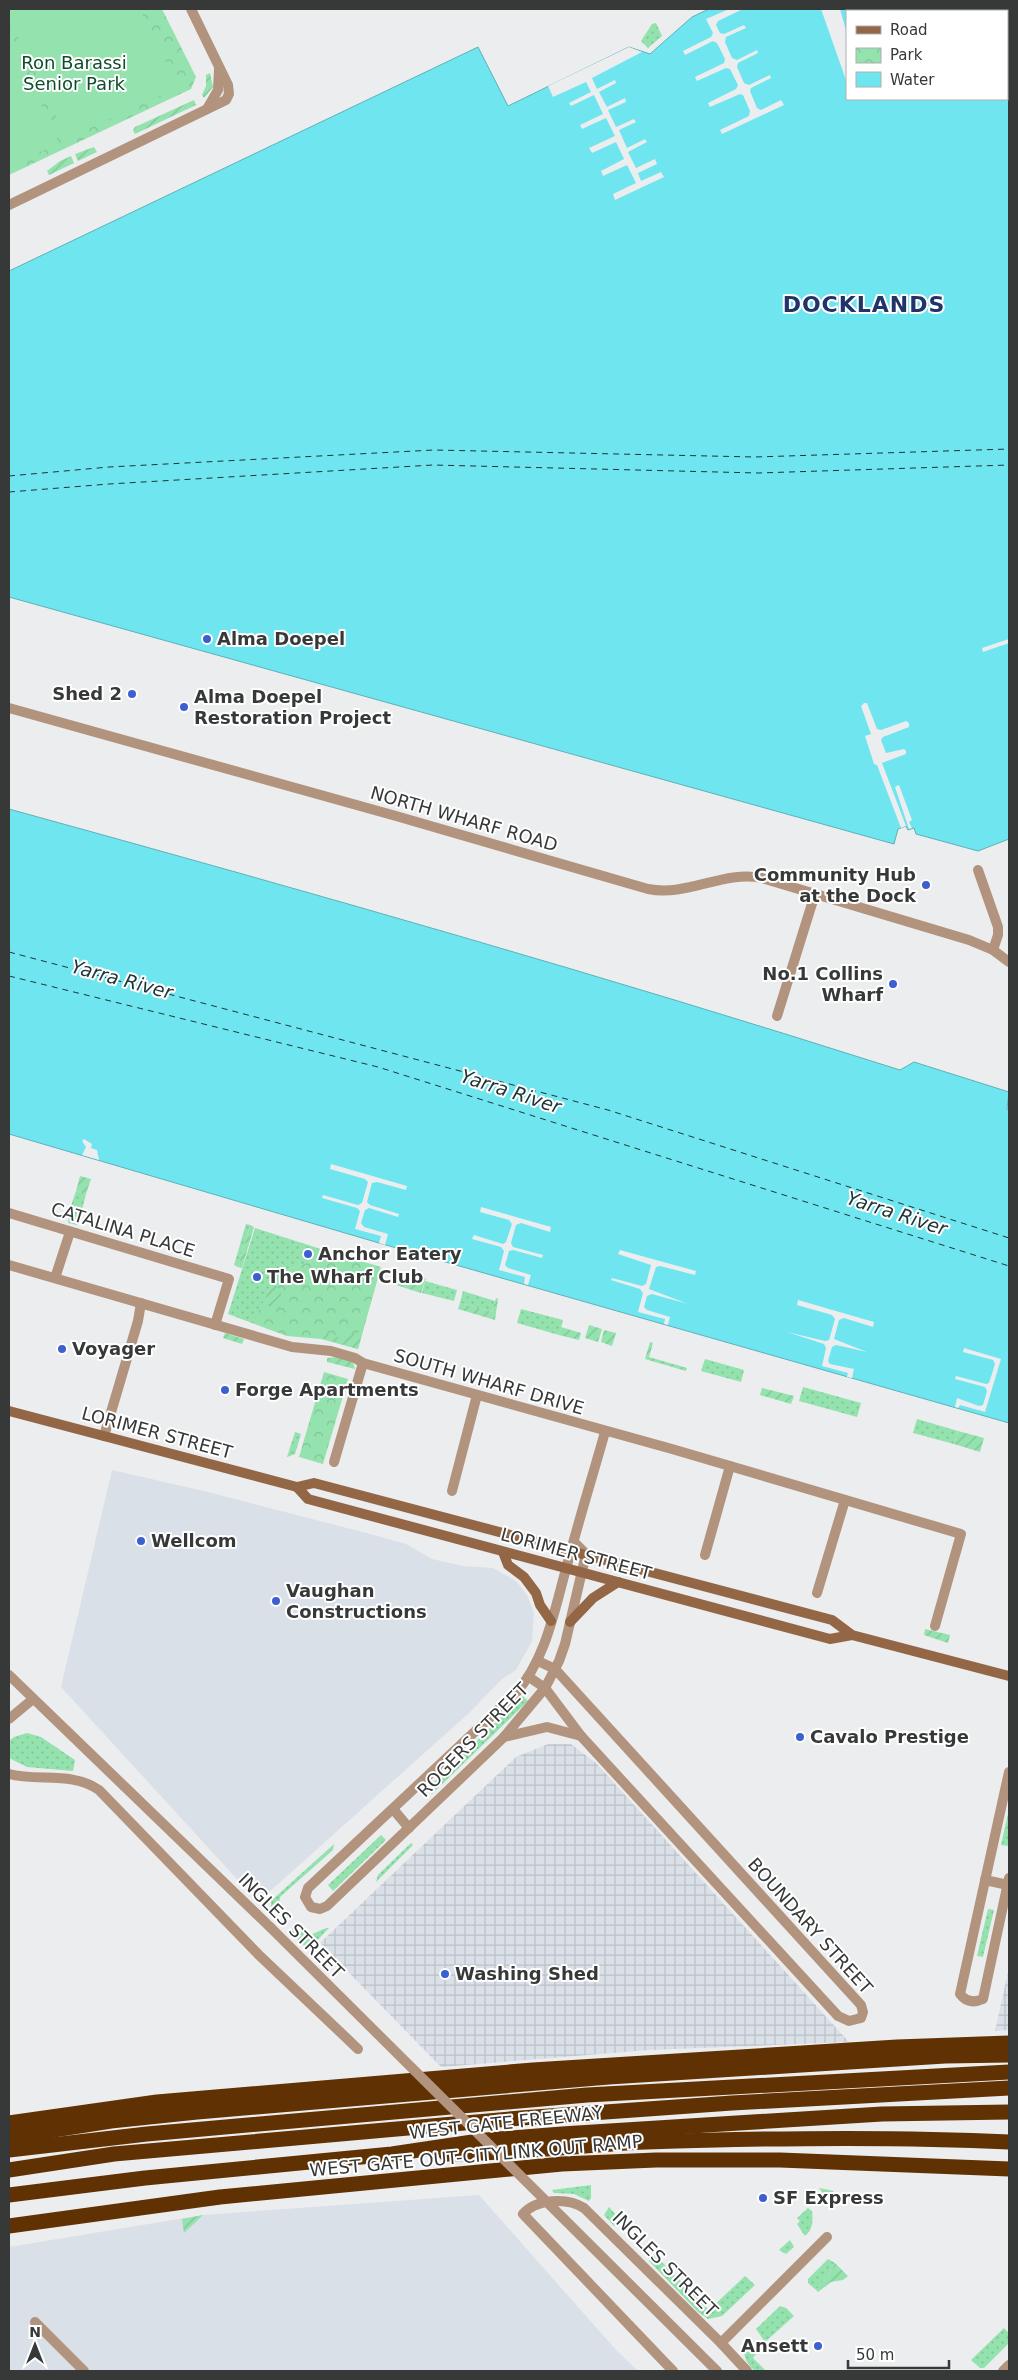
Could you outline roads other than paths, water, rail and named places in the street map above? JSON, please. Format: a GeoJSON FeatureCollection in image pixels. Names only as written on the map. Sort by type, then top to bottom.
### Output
{"type":"FeatureCollection","features":[{"type":"Feature","properties":{"kind":"highway"},"geometry":{"type":"LineString","coordinates":[[9,2123],[157,2102],[533,2070],[897,2047],[1009,2043]]}},
{"type":"Feature","properties":{"kind":"highway"},"geometry":{"type":"LineString","coordinates":[[9,2137],[157,2116],[550,2082],[945,2056],[1009,2055]]}},
{"type":"Feature","properties":{"kind":"highway","name":"WEST GATE FREEWAY"},"geometry":{"type":"LineString","coordinates":[[9,2150],[147,2134],[587,2095],[887,2077],[1009,2072]]}},
{"type":"Feature","properties":{"kind":"highway"},"geometry":{"type":"LineString","coordinates":[[9,2170],[122,2153],[521,2118],[752,2102],[1009,2088]]}},
{"type":"Feature","properties":{"kind":"highway","name":"WEST GATE FREEWAY"},"geometry":{"type":"LineString","coordinates":[[9,2195],[144,2178],[392,2154],[486,2140],[882,2114],[1009,2112]]}},
{"type":"Feature","properties":{"kind":"highway"},"geometry":{"type":"LineString","coordinates":[[392,2154],[488,2154],[645,2142],[725,2140],[895,2138],[1009,2142]]}},
{"type":"Feature","properties":{"kind":"highway"},"geometry":{"type":"LineString","coordinates":[[780,2160],[868,2155],[1009,2158]]}},
{"type":"Feature","properties":{"kind":"highway","name":"WEST GATE OUT-CITYLINK OUT RAMP"},"geometry":{"type":"LineString","coordinates":[[9,2226],[220,2197],[562,2164],[656,2160],[780,2160],[1009,2169]]}},
{"type":"Feature","properties":{"kind":"main road","name":"LORIMER STREET"},"geometry":{"type":"LineString","coordinates":[[9,1410],[297,1487],[314,1484],[572,1546],[586,1554],[832,1620],[852,1635],[1009,1676]]}},
{"type":"Feature","properties":{"kind":"main road","name":"LORIMER STREET"},"geometry":{"type":"LineString","coordinates":[[297,1487],[308,1499],[566,1569],[830,1639],[852,1635]]}},
{"type":"Feature","properties":{"kind":"main road"},"geometry":{"type":"LineString","coordinates":[[503,1552],[508,1565],[524,1577],[536,1593],[540,1605],[551,1621]]}},
{"type":"Feature","properties":{"kind":"main road"},"geometry":{"type":"LineString","coordinates":[[570,1622],[593,1598],[618,1582]]}},
{"type":"Feature","properties":{"kind":"street"},"geometry":{"type":"LineString","coordinates":[[9,205],[200,114],[211,104],[218,90],[219,76],[216,60],[191,9]]}},
{"type":"Feature","properties":{"kind":"street","name":"NORTH WHARF ROAD"},"geometry":{"type":"LineString","coordinates":[[9,708],[396,816],[648,889],[678,890],[748,876],[912,923],[992,950],[1009,962]]}},
{"type":"Feature","properties":{"kind":"street"},"geometry":{"type":"LineString","coordinates":[[978,870],[998,927],[998,935],[992,950]]}},
{"type":"Feature","properties":{"kind":"street"},"geometry":{"type":"LineString","coordinates":[[777,1016],[815,894]]}},
{"type":"Feature","properties":{"kind":"street","name":"CATALINA PLACE"},"geometry":{"type":"LineString","coordinates":[[9,1213],[229,1279],[215,1325]]}},
{"type":"Feature","properties":{"kind":"street"},"geometry":{"type":"LineString","coordinates":[[55,1278],[70,1232]]}},
{"type":"Feature","properties":{"kind":"street","name":"SOUTH WHARF DRIVE"},"geometry":{"type":"LineString","coordinates":[[9,1265],[292,1347],[346,1355],[363,1363],[730,1466],[961,1534],[935,1626]]}},
{"type":"Feature","properties":{"kind":"street"},"geometry":{"type":"LineString","coordinates":[[104,1436],[138,1321],[141,1303]]}},
{"type":"Feature","properties":{"kind":"street"},"geometry":{"type":"LineString","coordinates":[[334,1462],[363,1363]]}},
{"type":"Feature","properties":{"kind":"street"},"geometry":{"type":"LineString","coordinates":[[452,1491],[477,1394]]}},
{"type":"Feature","properties":{"kind":"street","name":"ROGERS STREET"},"geometry":{"type":"LineString","coordinates":[[586,1554],[562,1653],[545,1688],[504,1737],[327,1906],[316,1909],[308,1903],[304,1894],[308,1888],[516,1692],[529,1677],[538,1661],[551,1621],[605,1432]]}},
{"type":"Feature","properties":{"kind":"street"},"geometry":{"type":"LineString","coordinates":[[705,1555],[730,1466]]}},
{"type":"Feature","properties":{"kind":"street"},"geometry":{"type":"LineString","coordinates":[[818,1593],[844,1500]]}},
{"type":"Feature","properties":{"kind":"street","name":"BOUNDARY STREET"},"geometry":{"type":"LineString","coordinates":[[529,1677],[545,1688],[581,1736],[838,2016],[849,2021],[861,2018],[863,2012],[862,2005],[555,1669],[538,1661]]}},
{"type":"Feature","properties":{"kind":"street","name":"INGLES STREET"},"geometry":{"type":"LineString","coordinates":[[9,1675],[33,1700],[118,1778],[270,1927],[717,2371]]}},
{"type":"Feature","properties":{"kind":"street"},"geometry":{"type":"LineString","coordinates":[[9,1719],[33,1700]]}},
{"type":"Feature","properties":{"kind":"street"},"geometry":{"type":"LineString","coordinates":[[504,1737],[547,1727],[581,1736]]}},
{"type":"Feature","properties":{"kind":"street"},"geometry":{"type":"LineString","coordinates":[[985,1880],[1009,1882],[983,1999],[976,2002],[964,1999],[960,1994],[985,1880],[1007,1789],[1009,1772]]}},
{"type":"Feature","properties":{"kind":"street"},"geometry":{"type":"LineString","coordinates":[[9,1774],[75,1780],[90,1784],[99,1790],[258,1954],[358,2049]]}},
{"type":"Feature","properties":{"kind":"street"},"geometry":{"type":"LineString","coordinates":[[393,1809],[409,1828]]}},
{"type":"Feature","properties":{"kind":"street","name":"INGLES STREET"},"geometry":{"type":"LineString","coordinates":[[673,2371],[523,2214],[525,2212],[535,2206],[558,2201],[569,2201],[584,2208],[747,2371]]}},
{"type":"Feature","properties":{"kind":"street"},"geometry":{"type":"LineString","coordinates":[[721,2343],[827,2238]]}},
{"type":"Feature","properties":{"kind":"street"},"geometry":{"type":"LineString","coordinates":[[35,2322],[84,2371]]}},
{"type":"Feature","properties":{"kind":"street"},"geometry":{"type":"LineString","coordinates":[[1003,2371],[1009,2365]]}},
{"type":"Feature","properties":{"kind":"water"},"geometry":{"type":"Polygon","coordinates":[[[709,9],[1009,9],[1009,839],[978,851],[916,834],[914,828],[908,830],[906,826],[898,829],[894,844],[9,597],[9,271],[478,47],[508,106],[629,47],[650,54],[692,17],[709,9]]]}},
{"type":"Feature","properties":{"kind":"water","name":"Yarra River"},"geometry":{"type":"Polygon","coordinates":[[[9,809],[456,935],[900,1070],[914,1062],[1009,1092],[1007,1109],[1009,1110],[1009,1423],[379,1243],[9,1134],[9,809]]]}},
{"type":"Feature","properties":{"kind":"place","name":"Alma Doepel"},"geometry":{"type":"Point","coordinates":[207,639]}},
{"type":"Feature","properties":{"kind":"place","name":"Shed 2"},"geometry":{"type":"Point","coordinates":[132,694]}},
{"type":"Feature","properties":{"kind":"place","name":"Alma Doepel Restoration Project"},"geometry":{"type":"Point","coordinates":[184,707]}},
{"type":"Feature","properties":{"kind":"place","name":"Community Hub at the Dock"},"geometry":{"type":"Point","coordinates":[926,885]}},
{"type":"Feature","properties":{"kind":"place","name":"No.1 Collins Wharf"},"geometry":{"type":"Point","coordinates":[893,984]}},
{"type":"Feature","properties":{"kind":"place","name":"Anchor Eatery"},"geometry":{"type":"Point","coordinates":[308,1254]}},
{"type":"Feature","properties":{"kind":"place","name":"The Wharf Club"},"geometry":{"type":"Point","coordinates":[257,1277]}},
{"type":"Feature","properties":{"kind":"place","name":"Voyager"},"geometry":{"type":"Point","coordinates":[62,1349]}},
{"type":"Feature","properties":{"kind":"place","name":"Forge Apartments"},"geometry":{"type":"Point","coordinates":[225,1390]}},
{"type":"Feature","properties":{"kind":"place","name":"Wellcom"},"geometry":{"type":"Point","coordinates":[141,1541]}},
{"type":"Feature","properties":{"kind":"place","name":"Vaughan Constructions"},"geometry":{"type":"Point","coordinates":[276,1601]}},
{"type":"Feature","properties":{"kind":"place","name":"Cavalo Prestige"},"geometry":{"type":"Point","coordinates":[800,1737]}},
{"type":"Feature","properties":{"kind":"place","name":"Washing Shed"},"geometry":{"type":"Point","coordinates":[445,1974]}},
{"type":"Feature","properties":{"kind":"place","name":"SF Express"},"geometry":{"type":"Point","coordinates":[763,2198]}},
{"type":"Feature","properties":{"kind":"place","name":"Ansett"},"geometry":{"type":"Point","coordinates":[818,2346]}},
{"type":"Feature","properties":{"kind":"district","name":"DOCKLANDS"},"geometry":{"type":"Point","coordinates":[864,304]}},
{"type":"Feature","properties":{"kind":"park label","name":"Ron Barassi Senior Park"},"geometry":{"type":"Point","coordinates":[74,73]}}]}
